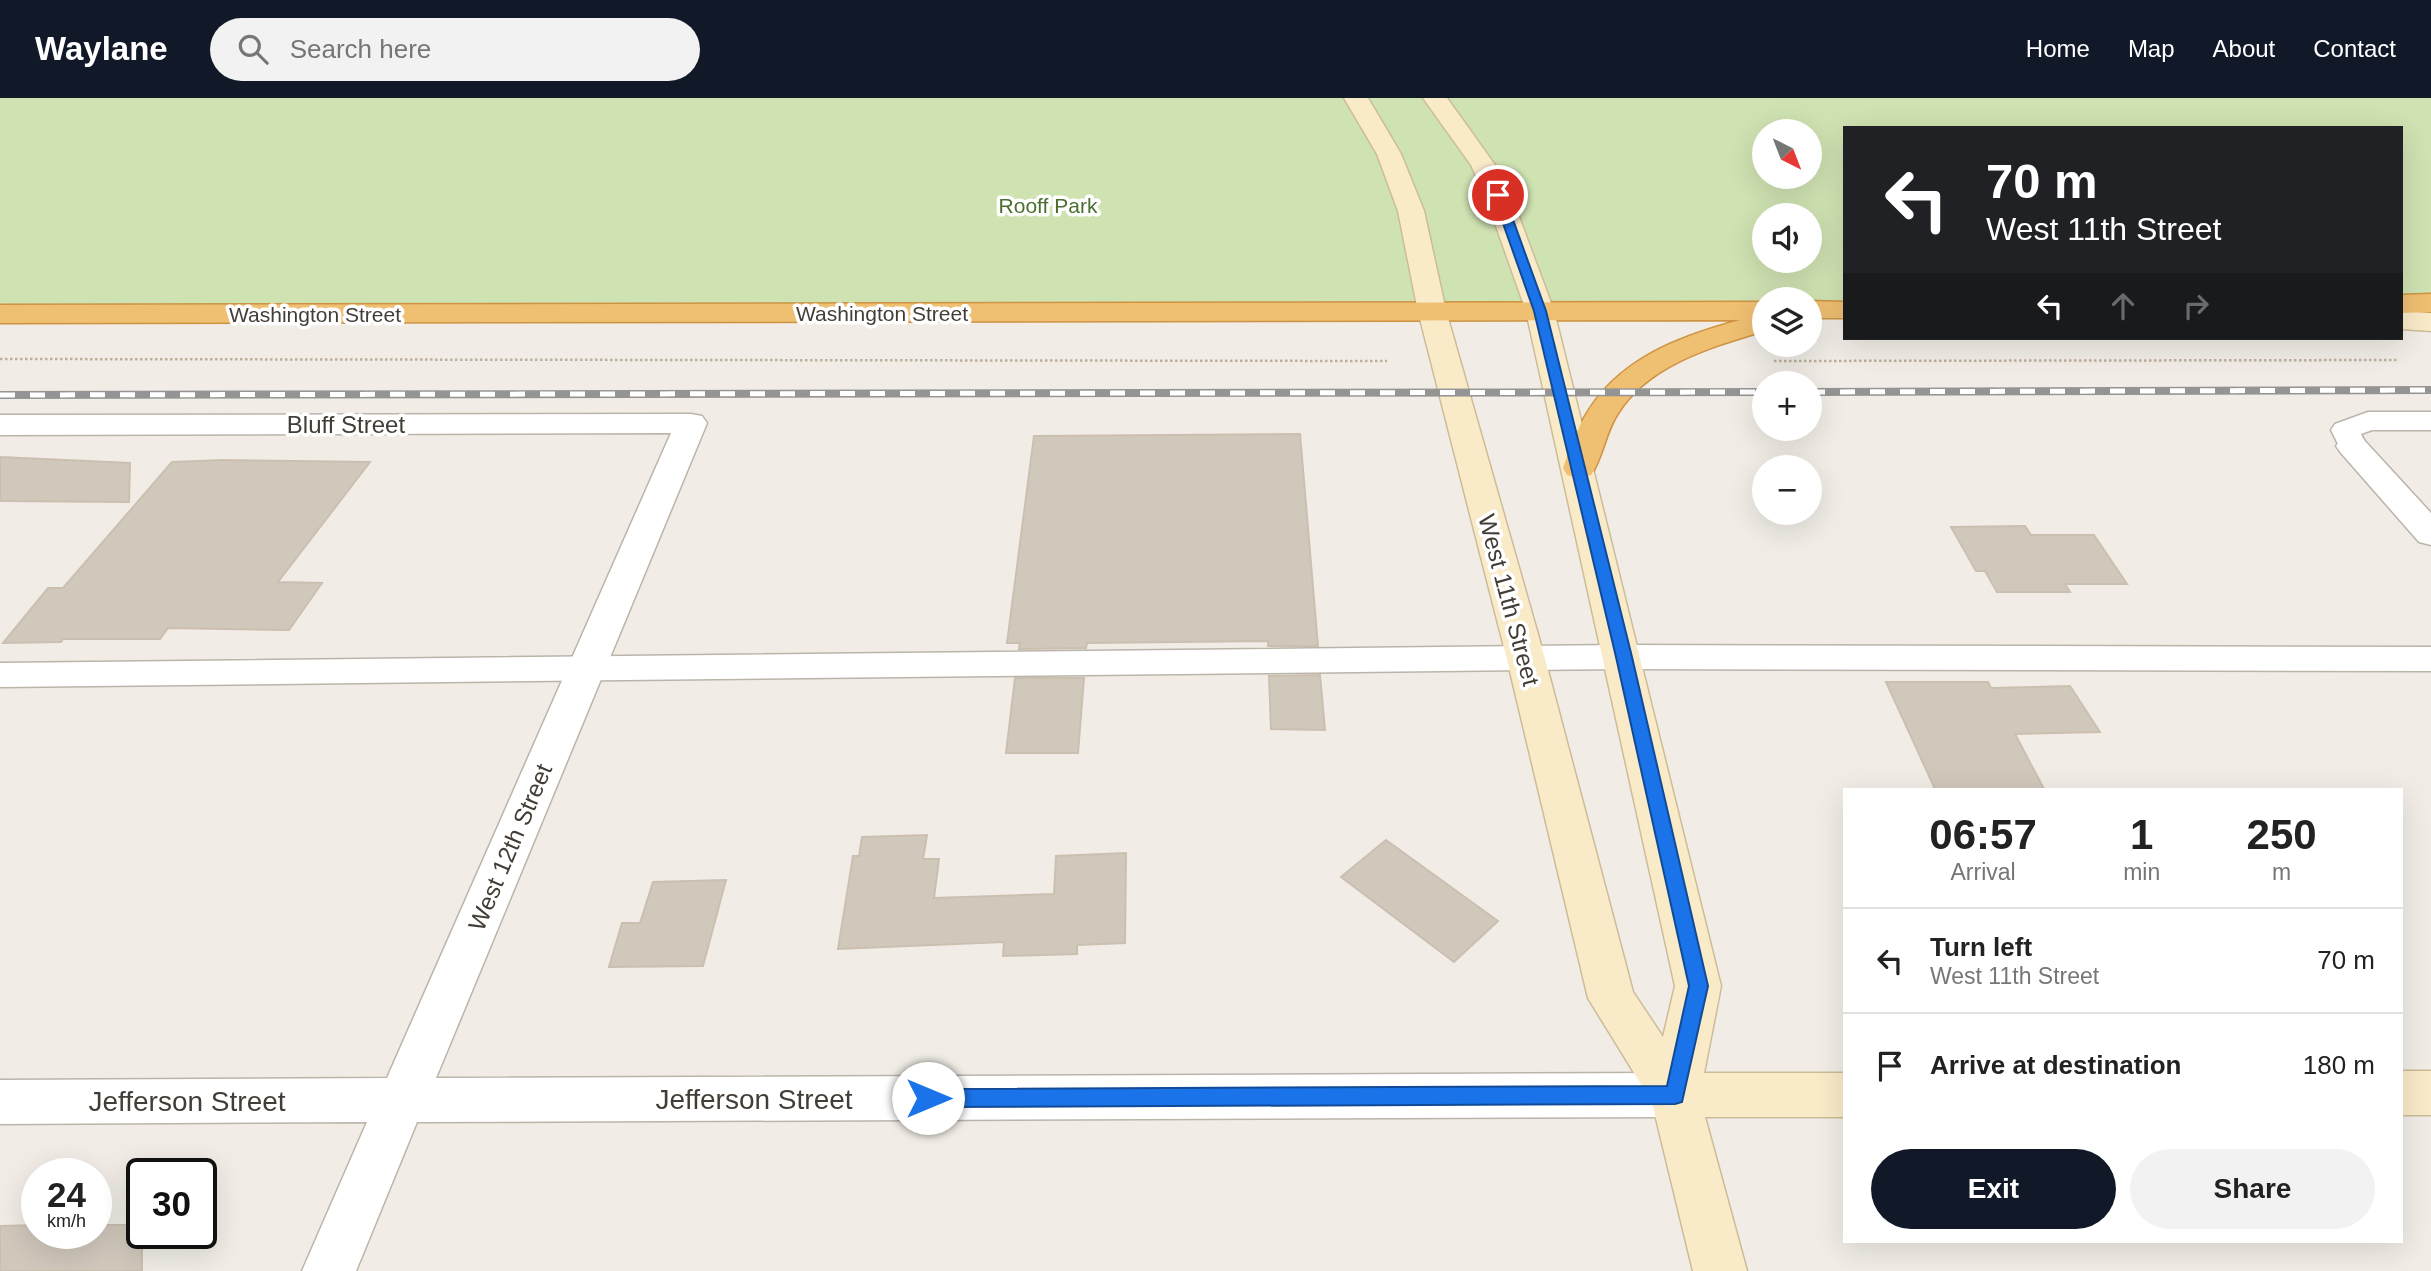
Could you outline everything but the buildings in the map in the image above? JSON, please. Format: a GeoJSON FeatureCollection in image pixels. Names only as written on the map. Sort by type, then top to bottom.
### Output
{"type":"FeatureCollection","features":[{"type":"Feature","properties":{"kind":"highway"},"geometry":{"type":"LineString","coordinates":[[2403,304],[2431,303]]}},
{"type":"Feature","properties":{"kind":"highway"},"geometry":{"type":"LineString","coordinates":[[1822,310],[1843,310]]}},
{"type":"Feature","properties":{"kind":"highway","name":"Washington Street"},"geometry":{"type":"LineString","coordinates":[[0,314],[1752,311]]}},
{"type":"Feature","properties":{"kind":"highway"},"geometry":{"type":"LineString","coordinates":[[1579,468],[1604,411],[1618,392],[1656,361],[1698,340],[1752,325]]}},
{"type":"Feature","properties":{"kind":"main road","name":"West 11th Street"},"geometry":{"type":"LineString","coordinates":[[1356,98],[1390,155],[1412,217],[1427,277],[1432,311],[1526,659],[1611,998],[1675,1095],[1720,1271]]}},
{"type":"Feature","properties":{"kind":"main road","name":"West 11th Street"},"geometry":{"type":"LineString","coordinates":[[1435,98],[1470,145],[1498,195],[1540,311],[1579,468],[1698,986],[1675,1095]]}},
{"type":"Feature","properties":{"kind":"main road"},"geometry":{"type":"LineString","coordinates":[[2403,320],[2431,322]]}},
{"type":"Feature","properties":{"kind":"main road"},"geometry":{"type":"LineString","coordinates":[[2403,1093],[2431,1093]]}},
{"type":"Feature","properties":{"kind":"main road","name":"Jefferson Street"},"geometry":{"type":"LineString","coordinates":[[1675,1095],[1843,1095]]}},
{"type":"Feature","properties":{"kind":"street","name":"Bluff Street"},"geometry":{"type":"LineString","coordinates":[[0,425],[691,423]]}},
{"type":"Feature","properties":{"kind":"street","name":"West 12th Street"},"geometry":{"type":"LineString","coordinates":[[329,1271],[691,423]]}},
{"type":"Feature","properties":{"kind":"street"},"geometry":{"type":"LineString","coordinates":[[2352,446],[2431,534]]}},
{"type":"Feature","properties":{"kind":"street","name":"Jefferson Street"},"geometry":{"type":"LineString","coordinates":[[0,1102],[1675,1095]]}},
{"type":"Feature","properties":{"kind":"lane"},"geometry":{"type":"LineString","coordinates":[[2352,446],[2345,430],[2368,421],[2431,421]]}},
{"type":"Feature","properties":{"kind":"lane"},"geometry":{"type":"LineString","coordinates":[[0,675],[1624,657],[2431,659]]}},
{"type":"Feature","properties":{"kind":"path"},"geometry":{"type":"LineString","coordinates":[[0,359],[1387,361]]}},
{"type":"Feature","properties":{"kind":"path"},"geometry":{"type":"LineString","coordinates":[[1762,361],[2403,360]]}},
{"type":"Feature","properties":{"kind":"green space","name":"Rooff Park"},"geometry":{"type":"Polygon","coordinates":[[[0,98],[2431,98],[2431,303],[2403,304],[2403,126],[1843,126],[1843,310],[1822,310],[1822,287],[1752,287],[1752,311],[0,314],[0,98]]]}},
{"type":"Feature","properties":{"kind":"railway"},"geometry":{"type":"LineString","coordinates":[[1822,392],[2431,390]]}},
{"type":"Feature","properties":{"kind":"railway"},"geometry":{"type":"LineString","coordinates":[[0,395],[1752,392]]}},
{"type":"Feature","properties":{"kind":"route"},"geometry":{"type":"LineString","coordinates":[[928,1098],[1675,1095],[1698,986],[1624,657],[1540,311],[1498,195]]}}]}
